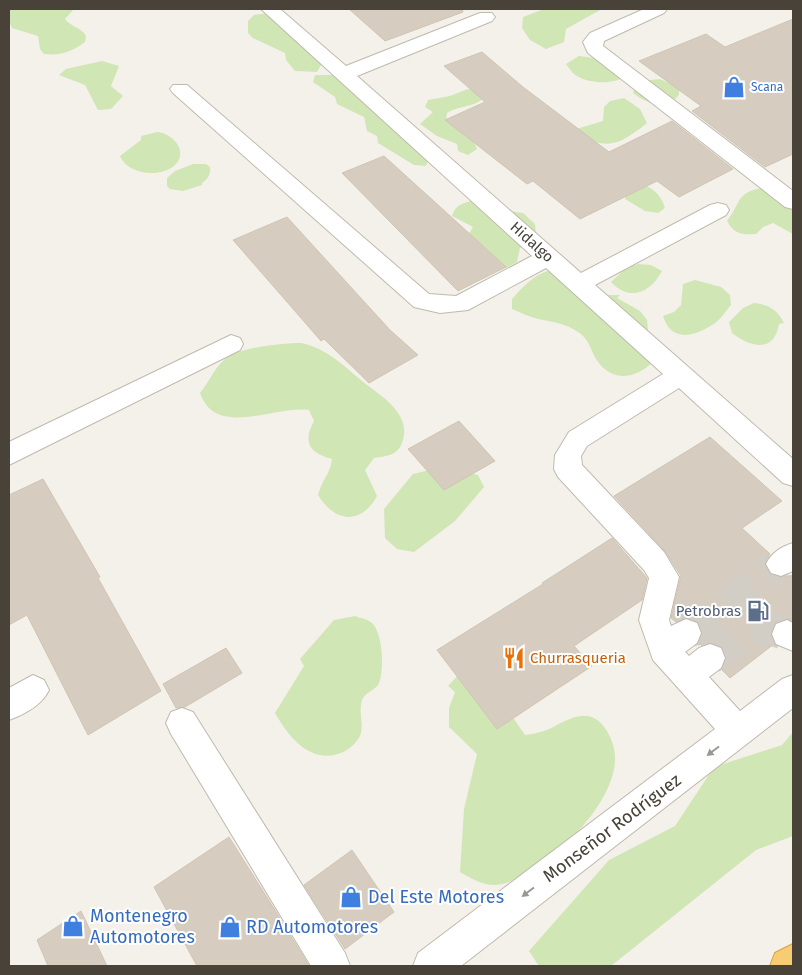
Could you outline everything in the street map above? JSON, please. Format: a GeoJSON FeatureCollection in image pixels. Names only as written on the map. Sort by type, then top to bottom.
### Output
{"type":"FeatureCollection","features":[{"type":"Feature","properties":{"kind":"highway"},"geometry":{"type":"LineString","coordinates":[[788,966],[793,962]]}},
{"type":"Feature","properties":{"kind":"street","name":"Hidalgo"},"geometry":{"type":"LineString","coordinates":[[270,9],[793,475]]}},
{"type":"Feature","properties":{"kind":"street"},"geometry":{"type":"LineString","coordinates":[[658,9],[597,37],[592,42],[595,50],[793,202]]}},
{"type":"Feature","properties":{"kind":"street"},"geometry":{"type":"LineString","coordinates":[[344,74],[486,17]]}},
{"type":"Feature","properties":{"kind":"street"},"geometry":{"type":"LineString","coordinates":[[180,89],[422,301],[440,305],[460,304],[548,257]]}},
{"type":"Feature","properties":{"kind":"street"},"geometry":{"type":"LineString","coordinates":[[580,284],[718,210]]}},
{"type":"Feature","properties":{"kind":"street"},"geometry":{"type":"LineString","coordinates":[[9,454],[231,344]]}},
{"type":"Feature","properties":{"kind":"street"},"geometry":{"type":"LineString","coordinates":[[681,375],[578,439],[568,455],[568,469],[654,561],[664,577],[654,620],[699,667],[738,732]]}},
{"type":"Feature","properties":{"kind":"street","name":"Monseñor Rodríguez"},"geometry":{"type":"LineString","coordinates":[[431,966],[793,689]]}},
{"type":"Feature","properties":{"kind":"street"},"geometry":{"type":"LineString","coordinates":[[182,722],[332,966]]}},
{"type":"Feature","properties":{"kind":"green space"},"geometry":{"type":"Polygon","coordinates":[[[12,9],[74,9],[65,19],[84,33],[86,36],[85,42],[66,52],[44,54],[40,49],[38,36],[12,28],[9,21],[9,11],[12,9]]]}},
{"type":"Feature","properties":{"kind":"green space"},"geometry":{"type":"Polygon","coordinates":[[[544,9],[602,9],[566,29],[564,42],[546,49],[530,40],[522,28],[523,17],[544,9]]]}},
{"type":"Feature","properties":{"kind":"green space"},"geometry":{"type":"Polygon","coordinates":[[[275,12],[313,49],[310,55],[321,56],[327,54],[317,72],[295,71],[286,60],[285,53],[253,38],[248,33],[248,21],[254,15],[275,12]]]}},
{"type":"Feature","properties":{"kind":"green space"},"geometry":{"type":"Polygon","coordinates":[[[579,56],[624,62],[627,75],[609,82],[595,82],[582,79],[574,74],[566,64],[579,56]]]}},
{"type":"Feature","properties":{"kind":"green space"},"geometry":{"type":"Polygon","coordinates":[[[102,61],[119,66],[111,86],[123,96],[111,109],[98,110],[85,85],[59,75],[66,69],[102,61]]]}},
{"type":"Feature","properties":{"kind":"green space"},"geometry":{"type":"Polygon","coordinates":[[[315,75],[338,75],[420,147],[421,155],[429,158],[426,166],[414,165],[378,143],[377,136],[367,131],[364,117],[337,104],[335,97],[313,82],[315,75]]]}},
{"type":"Feature","properties":{"kind":"green space"},"geometry":{"type":"Polygon","coordinates":[[[660,79],[679,88],[679,95],[674,100],[668,103],[656,104],[644,100],[633,93],[635,86],[650,80],[660,79]]]}},
{"type":"Feature","properties":{"kind":"green space"},"geometry":{"type":"Polygon","coordinates":[[[468,89],[479,91],[484,98],[447,113],[446,120],[469,137],[475,145],[477,149],[468,155],[458,151],[457,144],[437,136],[420,124],[433,112],[425,107],[428,100],[450,96],[468,89]]]}},
{"type":"Feature","properties":{"kind":"green space"},"geometry":{"type":"Polygon","coordinates":[[[624,98],[640,109],[647,123],[628,137],[620,141],[603,144],[584,137],[573,130],[603,121],[604,107],[610,101],[624,98]]]}},
{"type":"Feature","properties":{"kind":"green space"},"geometry":{"type":"Polygon","coordinates":[[[157,132],[169,136],[180,149],[179,160],[175,165],[161,172],[153,173],[129,167],[120,156],[141,140],[141,136],[157,132]]]}},
{"type":"Feature","properties":{"kind":"green space"},"geometry":{"type":"Polygon","coordinates":[[[193,164],[206,164],[210,167],[209,176],[202,185],[183,191],[170,189],[167,186],[167,178],[175,171],[193,164]]]}},
{"type":"Feature","properties":{"kind":"green space"},"geometry":{"type":"Polygon","coordinates":[[[645,185],[660,197],[665,208],[658,213],[645,211],[625,199],[626,191],[645,185]]]}},
{"type":"Feature","properties":{"kind":"green space"},"geometry":{"type":"Polygon","coordinates":[[[767,187],[788,200],[791,204],[793,234],[773,223],[763,227],[756,234],[743,234],[733,229],[727,221],[744,194],[767,187]]]}},
{"type":"Feature","properties":{"kind":"green space"},"geometry":{"type":"Polygon","coordinates":[[[476,199],[504,210],[523,213],[535,224],[536,234],[520,248],[517,262],[506,268],[500,266],[468,235],[473,227],[452,216],[458,206],[476,199]]]}},
{"type":"Feature","properties":{"kind":"green space"},"geometry":{"type":"Polygon","coordinates":[[[638,264],[651,265],[662,271],[652,285],[646,289],[632,293],[625,292],[611,282],[626,268],[638,264]]]}},
{"type":"Feature","properties":{"kind":"green space"},"geometry":{"type":"Polygon","coordinates":[[[561,268],[606,295],[620,295],[617,298],[640,311],[647,320],[648,330],[662,351],[649,366],[632,375],[615,375],[607,371],[599,363],[586,339],[578,332],[563,325],[535,318],[512,309],[512,299],[528,283],[539,275],[561,268]]]}},
{"type":"Feature","properties":{"kind":"green space"},"geometry":{"type":"Polygon","coordinates":[[[695,280],[721,287],[730,295],[731,305],[715,323],[700,332],[684,335],[678,334],[667,325],[663,316],[674,312],[681,305],[683,284],[695,280]]]}},
{"type":"Feature","properties":{"kind":"green space"},"geometry":{"type":"Polygon","coordinates":[[[754,303],[772,308],[784,323],[779,324],[776,334],[767,344],[760,345],[746,342],[732,333],[729,322],[743,308],[754,303]]]}},
{"type":"Feature","properties":{"kind":"green space"},"geometry":{"type":"Polygon","coordinates":[[[301,343],[326,353],[341,363],[386,400],[399,415],[403,423],[402,443],[397,451],[391,455],[374,458],[365,470],[377,496],[371,505],[356,516],[348,517],[332,511],[318,495],[330,469],[332,459],[318,454],[310,446],[309,435],[314,421],[309,410],[233,417],[219,414],[208,407],[200,393],[224,359],[229,356],[254,348],[301,343]]]}},
{"type":"Feature","properties":{"kind":"green space"},"geometry":{"type":"Polygon","coordinates":[[[446,466],[478,475],[484,487],[455,521],[414,552],[397,549],[385,538],[384,509],[413,474],[446,466]]]}},
{"type":"Feature","properties":{"kind":"green space"},"geometry":{"type":"Polygon","coordinates":[[[355,616],[372,623],[376,628],[381,644],[382,672],[378,685],[363,698],[361,703],[362,727],[356,742],[339,754],[318,755],[300,745],[286,730],[275,713],[304,666],[300,659],[334,620],[355,616]]]}},
{"type":"Feature","properties":{"kind":"green space"},"geometry":{"type":"Polygon","coordinates":[[[460,673],[508,683],[514,719],[525,735],[544,731],[575,717],[588,716],[603,725],[612,742],[615,762],[610,784],[598,806],[582,827],[541,864],[521,877],[502,884],[485,884],[460,872],[464,809],[477,754],[449,727],[449,708],[455,692],[448,686],[460,673]]]}},
{"type":"Feature","properties":{"kind":"green space"},"geometry":{"type":"Polygon","coordinates":[[[793,732],[793,836],[756,850],[611,966],[539,966],[529,951],[609,860],[675,826],[714,767],[782,745],[793,732]]]}},
{"type":"Feature","properties":{"kind":"building"},"geometry":{"type":"Polygon","coordinates":[[[349,9],[462,9],[463,12],[385,41],[349,9]]]}},
{"type":"Feature","properties":{"kind":"building","name":"Scana"},"geometry":{"type":"Polygon","coordinates":[[[793,19],[793,154],[765,167],[692,111],[701,106],[639,61],[706,34],[725,47],[793,19]]]}},
{"type":"Feature","properties":{"kind":"building"},"geometry":{"type":"Polygon","coordinates":[[[482,52],[523,87],[609,152],[672,121],[733,169],[679,197],[657,181],[580,219],[533,181],[527,184],[445,120],[485,102],[444,66],[482,52]]]}},
{"type":"Feature","properties":{"kind":"building"},"geometry":{"type":"Polygon","coordinates":[[[384,156],[506,267],[458,291],[342,173],[384,156]]]}},
{"type":"Feature","properties":{"kind":"building"},"geometry":{"type":"Polygon","coordinates":[[[287,217],[390,330],[418,355],[369,383],[324,339],[321,341],[233,240],[287,217]]]}},
{"type":"Feature","properties":{"kind":"building"},"geometry":{"type":"Polygon","coordinates":[[[459,421],[495,461],[444,490],[408,449],[459,421]]]}},
{"type":"Feature","properties":{"kind":"building"},"geometry":{"type":"Polygon","coordinates":[[[710,437],[782,501],[742,528],[770,554],[764,563],[769,574],[780,578],[793,575],[793,621],[786,618],[775,622],[770,633],[774,644],[730,678],[722,670],[727,659],[723,647],[711,642],[698,645],[703,634],[699,622],[687,617],[676,622],[671,618],[681,576],[665,551],[614,496],[710,437]]]}},
{"type":"Feature","properties":{"kind":"building"},"geometry":{"type":"Polygon","coordinates":[[[43,479],[100,577],[98,578],[161,691],[88,735],[27,615],[9,625],[9,495],[43,479]]]}},
{"type":"Feature","properties":{"kind":"building","name":"Churrasqueria"},"geometry":{"type":"Polygon","coordinates":[[[612,538],[647,578],[642,600],[574,646],[592,666],[497,729],[437,650],[543,584],[612,538]]]}},
{"type":"Feature","properties":{"kind":"building"},"geometry":{"type":"Polygon","coordinates":[[[226,648],[242,673],[185,707],[176,708],[163,684],[226,648]]]}},
{"type":"Feature","properties":{"kind":"building","name":"RD Automotores"},"geometry":{"type":"Polygon","coordinates":[[[229,837],[309,966],[197,966],[154,887],[229,837]]]}},
{"type":"Feature","properties":{"kind":"building","name":"Del Este Motores"},"geometry":{"type":"Polygon","coordinates":[[[352,850],[394,912],[345,949],[304,885],[352,850]]]}},
{"type":"Feature","properties":{"kind":"building","name":"Montenegro Automotores"},"geometry":{"type":"Polygon","coordinates":[[[81,911],[107,966],[48,966],[37,940],[81,911]]]}},
{"type":"Feature","properties":{"kind":"tunnel"},"geometry":{"type":"LineString","coordinates":[[774,569],[781,564]]}},
{"type":"Feature","properties":{"kind":"tunnel"},"geometry":{"type":"LineString","coordinates":[[686,633],[775,568]]}},
{"type":"Feature","properties":{"kind":"tunnel"},"geometry":{"type":"LineString","coordinates":[[710,658],[749,631],[765,627],[787,634]]}},
{"type":"Feature","properties":{"kind":"place","name":"Scana"},"geometry":{"type":"Point","coordinates":[734,87]}},
{"type":"Feature","properties":{"kind":"place","name":"Petrobras"},"geometry":{"type":"Point","coordinates":[758,611]}},
{"type":"Feature","properties":{"kind":"place","name":"Churrasqueria"},"geometry":{"type":"Point","coordinates":[514,658]}},
{"type":"Feature","properties":{"kind":"place","name":"Del Este Motores"},"geometry":{"type":"Point","coordinates":[351,897]}},
{"type":"Feature","properties":{"kind":"place","name":"Montenegro Automotores"},"geometry":{"type":"Point","coordinates":[73,926]}},
{"type":"Feature","properties":{"kind":"place","name":"RD Automotores"},"geometry":{"type":"Point","coordinates":[230,927]}}]}
